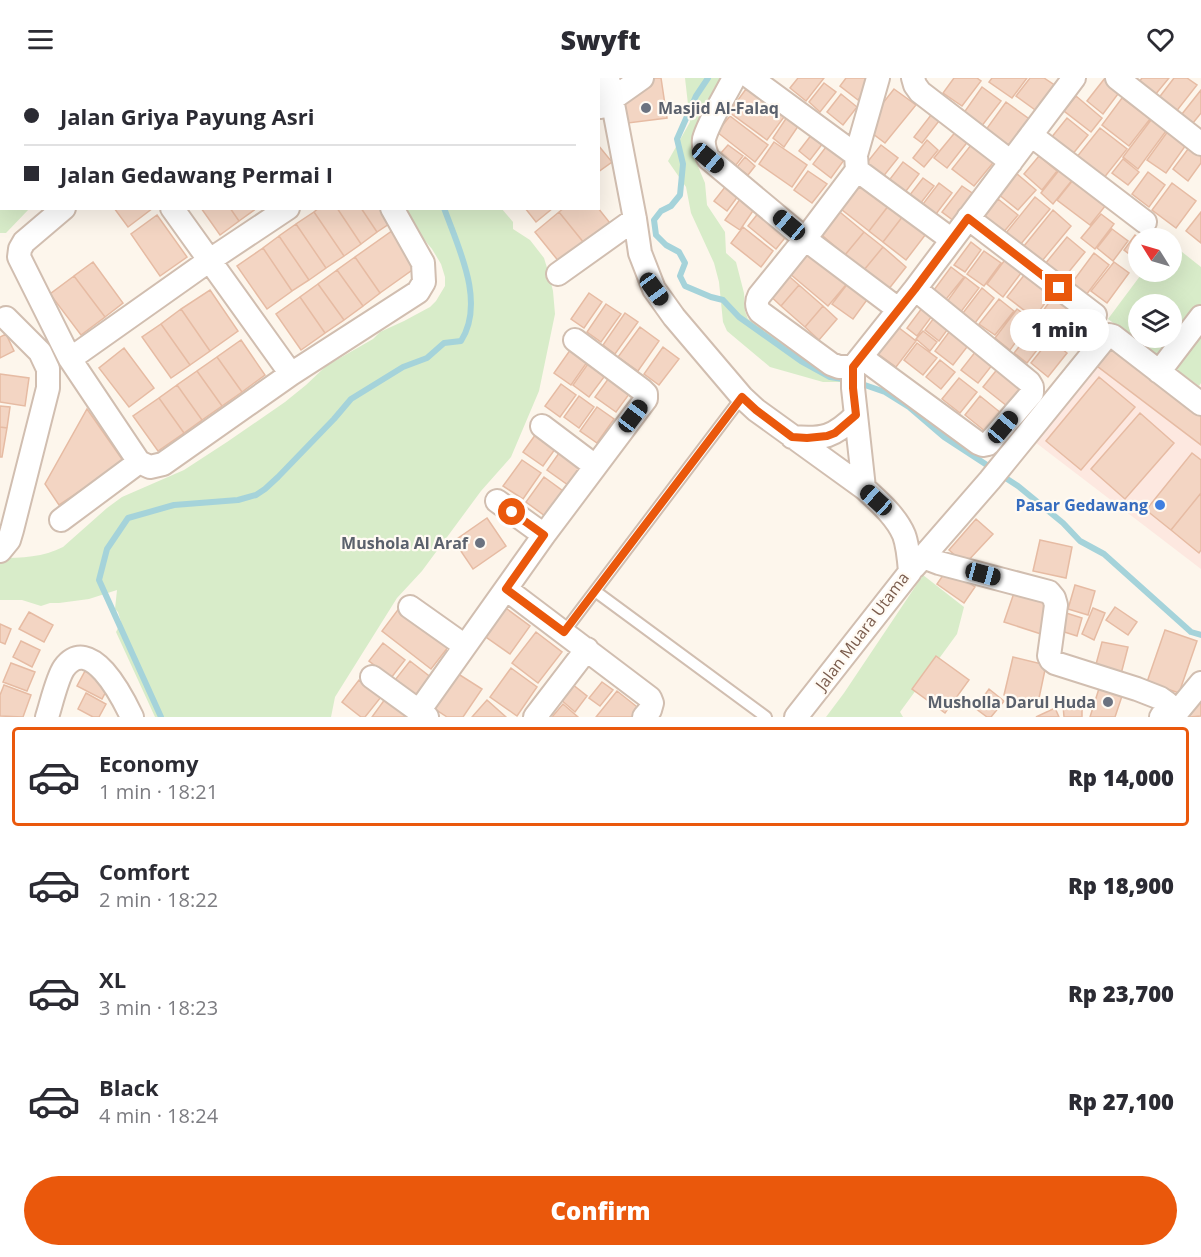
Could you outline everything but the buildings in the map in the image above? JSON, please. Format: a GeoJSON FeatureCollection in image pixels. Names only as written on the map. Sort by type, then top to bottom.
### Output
{"type":"FeatureCollection","features":[{"type":"Feature","properties":{"kind":"street"},"geometry":{"type":"LineString","coordinates":[[606,96],[642,78]]}},
{"type":"Feature","properties":{"kind":"street"},"geometry":{"type":"LineString","coordinates":[[734,78],[707,130],[704,150],[708,158],[806,239],[898,309]]}},
{"type":"Feature","properties":{"kind":"street"},"geometry":{"type":"LineString","coordinates":[[751,78],[952,240]]}},
{"type":"Feature","properties":{"kind":"street"},"geometry":{"type":"LineString","coordinates":[[878,78],[856,162],[806,239],[759,296],[756,306],[760,312],[831,364],[855,372],[978,443],[988,444],[1032,393],[1032,387],[1029,381],[915,289]]}},
{"type":"Feature","properties":{"kind":"street"},"geometry":{"type":"LineString","coordinates":[[913,78],[920,92],[1011,162]]}},
{"type":"Feature","properties":{"kind":"street"},"geometry":{"type":"LineString","coordinates":[[1117,78],[1201,144]]}},
{"type":"Feature","properties":{"kind":"street"},"geometry":{"type":"LineString","coordinates":[[864,488],[856,415],[855,372],[898,309],[1031,135],[1065,81]]}},
{"type":"Feature","properties":{"kind":"street","name":"Jalan Muara Utama"},"geometry":{"type":"LineString","coordinates":[[606,96],[635,219],[640,253],[654,289],[674,317],[742,397],[792,437],[864,488],[876,500],[895,520],[916,564],[796,717]]}},
{"type":"Feature","properties":{"kind":"street"},"geometry":{"type":"LineString","coordinates":[[1031,135],[1145,222]]}},
{"type":"Feature","properties":{"kind":"street"},"geometry":{"type":"LineString","coordinates":[[62,210],[24,242],[19,256],[70,359],[139,462],[150,467],[163,464],[291,374],[418,292],[424,282],[423,263],[393,210]]}},
{"type":"Feature","properties":{"kind":"street"},"geometry":{"type":"LineString","coordinates":[[173,210],[291,374]]}},
{"type":"Feature","properties":{"kind":"street"},"geometry":{"type":"LineString","coordinates":[[70,359],[285,210]]}},
{"type":"Feature","properties":{"kind":"street"},"geometry":{"type":"LineString","coordinates":[[968,218],[1095,315]]}},
{"type":"Feature","properties":{"kind":"street"},"geometry":{"type":"LineString","coordinates":[[558,273],[635,219]]}},
{"type":"Feature","properties":{"kind":"street"},"geometry":{"type":"LineString","coordinates":[[1159,372],[1201,316]]}},
{"type":"Feature","properties":{"kind":"street"},"geometry":{"type":"LineString","coordinates":[[0,550],[9,540],[12,530],[48,388],[48,369],[40,352],[2,317]]}},
{"type":"Feature","properties":{"kind":"street"},"geometry":{"type":"LineString","coordinates":[[916,564],[1007,460],[1109,335],[1201,404]]}},
{"type":"Feature","properties":{"kind":"street"},"geometry":{"type":"LineString","coordinates":[[372,677],[423,714],[465,646],[544,535],[646,399],[642,390],[575,340]]}},
{"type":"Feature","properties":{"kind":"street"},"geometry":{"type":"LineString","coordinates":[[792,437],[827,436],[835,433],[856,415]]}},
{"type":"Feature","properties":{"kind":"street"},"geometry":{"type":"LineString","coordinates":[[542,426],[595,466]]}},
{"type":"Feature","properties":{"kind":"street"},"geometry":{"type":"LineString","coordinates":[[61,520],[139,462]]}},
{"type":"Feature","properties":{"kind":"street"},"geometry":{"type":"LineString","coordinates":[[497,501],[544,535]]}},
{"type":"Feature","properties":{"kind":"street"},"geometry":{"type":"LineString","coordinates":[[916,564],[939,563],[1049,592],[1056,605],[1049,656],[1051,660],[1160,698],[1167,703],[1166,710],[1175,715],[1201,683]]}},
{"type":"Feature","properties":{"kind":"street"},"geometry":{"type":"LineString","coordinates":[[506,589],[650,698],[652,703],[650,710],[644,717]]}},
{"type":"Feature","properties":{"kind":"street"},"geometry":{"type":"LineString","coordinates":[[410,607],[465,646]]}},
{"type":"Feature","properties":{"kind":"street"},"geometry":{"type":"LineString","coordinates":[[535,717],[587,649]]}},
{"type":"Feature","properties":{"kind":"street"},"geometry":{"type":"LineString","coordinates":[[47,717],[62,670],[72,659],[81,657],[90,659],[102,669],[132,717]]}},
{"type":"Feature","properties":{"kind":"lane"},"geometry":{"type":"LineString","coordinates":[[564,632],[742,397]]}},
{"type":"Feature","properties":{"kind":"lane"},"geometry":{"type":"LineString","coordinates":[[596,591],[766,717]]}},
{"type":"Feature","properties":{"kind":"shaded area","name":"Pasar Gedawang"},"geometry":{"type":"Polygon","coordinates":[[[1112,341],[1201,409],[1201,569],[1035,442],[1112,341]]]}},
{"type":"Feature","properties":{"kind":"green space"},"geometry":{"type":"Polygon","coordinates":[[[685,78],[722,78],[714,88],[709,107],[702,120],[694,157],[705,183],[707,205],[725,232],[726,253],[736,262],[748,319],[829,367],[842,382],[823,382],[770,367],[727,331],[723,322],[719,282],[714,263],[691,213],[686,187],[668,161],[690,122],[685,78]]]}},
{"type":"Feature","properties":{"kind":"green space"},"geometry":{"type":"Polygon","coordinates":[[[0,210],[28,210],[6,233],[0,233],[0,210]]]}},
{"type":"Feature","properties":{"kind":"green space"},"geometry":{"type":"Polygon","coordinates":[[[404,210],[503,210],[513,222],[513,229],[530,240],[544,258],[553,291],[555,314],[539,391],[511,457],[481,491],[422,571],[397,598],[335,697],[331,717],[155,717],[116,632],[121,622],[115,609],[117,590],[89,599],[41,606],[22,600],[0,600],[0,558],[40,555],[63,547],[122,497],[184,470],[285,402],[326,366],[373,339],[380,332],[430,307],[445,286],[445,277],[441,264],[404,210]]]}},
{"type":"Feature","properties":{"kind":"green space"},"geometry":{"type":"Polygon","coordinates":[[[1182,252],[1201,267],[1201,383],[1199,386],[1147,348],[1182,348],[1182,294],[1128,294],[1128,334],[1108,319],[1136,282],[1182,282],[1182,252]]]}},
{"type":"Feature","properties":{"kind":"green space"},"geometry":{"type":"Polygon","coordinates":[[[923,575],[964,607],[957,634],[900,712],[903,717],[826,717],[844,693],[923,575]]]}},
{"type":"Feature","properties":{"kind":"waterway"},"geometry":{"type":"LineString","coordinates":[[708,78],[696,96],[677,139],[683,164],[680,195],[654,220],[656,235],[666,245],[679,252],[685,263],[680,276],[685,286],[723,300],[739,317],[801,361],[830,377],[849,380]]}},
{"type":"Feature","properties":{"kind":"waterway"},"geometry":{"type":"LineString","coordinates":[[161,717],[99,580],[107,549],[128,518],[174,505],[238,500],[256,495],[278,477],[351,399],[403,367],[427,358],[444,343],[461,341],[468,326],[471,309],[470,292],[462,257],[445,210]]}},
{"type":"Feature","properties":{"kind":"waterway"},"geometry":{"type":"LineString","coordinates":[[859,383],[885,392],[909,407],[944,437],[993,469]]}},
{"type":"Feature","properties":{"kind":"waterway"},"geometry":{"type":"LineString","coordinates":[[1001,475],[1063,523],[1080,541],[1104,554],[1191,632],[1201,635]]}},
{"type":"Feature","properties":{"kind":"place","name":"Masjid Al-Falaq"},"geometry":{"type":"Point","coordinates":[646,108]}},
{"type":"Feature","properties":{"kind":"place","name":"Pasar Gedawang"},"geometry":{"type":"Point","coordinates":[1160,505]}},
{"type":"Feature","properties":{"kind":"place","name":"Mushola Al Araf"},"geometry":{"type":"Point","coordinates":[480,543]}},
{"type":"Feature","properties":{"kind":"place","name":"Musholla Darul Huda"},"geometry":{"type":"Point","coordinates":[1108,702]}},
{"type":"Feature","properties":{"kind":"route"},"geometry":{"type":"LineString","coordinates":[[512,512],[544,535],[506,589],[564,632],[742,397],[792,437],[827,436],[835,433],[856,415],[853,367],[968,218],[1059,288]]}}]}
